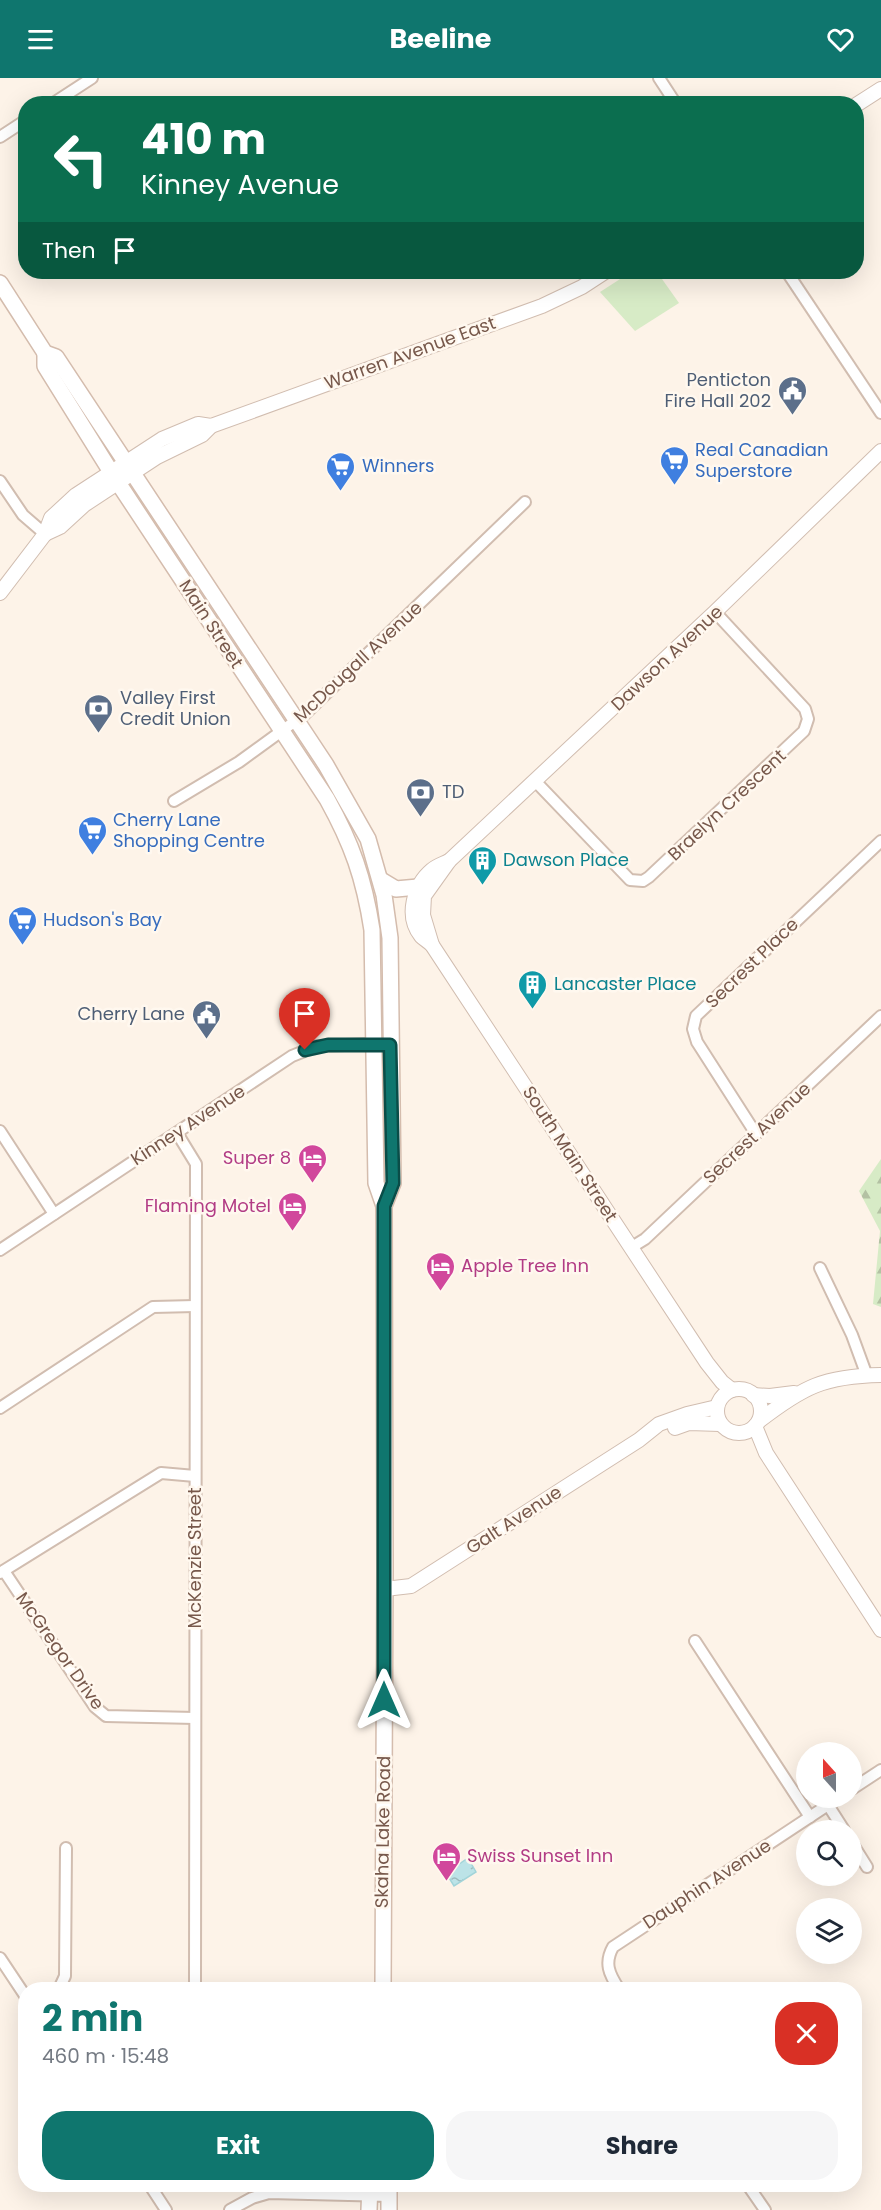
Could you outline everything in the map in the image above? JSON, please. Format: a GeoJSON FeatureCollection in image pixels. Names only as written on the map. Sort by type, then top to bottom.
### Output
{"type":"FeatureCollection","features":[{"type":"Feature","properties":{"kind":"main road","name":"Main Street"},"geometry":{"type":"LineString","coordinates":[[0,284],[45,353],[45,366],[114,477],[327,799],[345,831],[361,871],[368,900]]}},
{"type":"Feature","properties":{"kind":"main road","name":"Main Street"},"geometry":{"type":"LineString","coordinates":[[45,353],[56,357],[326,765],[368,839],[381,880]]}},
{"type":"Feature","properties":{"kind":"main road"},"geometry":{"type":"LineString","coordinates":[[381,880],[396,889],[419,892]]}},
{"type":"Feature","properties":{"kind":"main road","name":"Skaha Lake Road"},"geometry":{"type":"LineString","coordinates":[[381,880],[390,938],[393,1183],[384,1206]]}},
{"type":"Feature","properties":{"kind":"main road","name":"Skaha Lake Road"},"geometry":{"type":"LineString","coordinates":[[368,900],[372,930],[376,1184],[384,1206],[385,1589],[382,1982]]}},
{"type":"Feature","properties":{"kind":"street"},"geometry":{"type":"LineString","coordinates":[[64,96],[92,78]]}},
{"type":"Feature","properties":{"kind":"street"},"geometry":{"type":"LineString","coordinates":[[659,78],[671,96]]}},
{"type":"Feature","properties":{"kind":"street"},"geometry":{"type":"LineString","coordinates":[[864,100],[881,89]]}},
{"type":"Feature","properties":{"kind":"street"},"geometry":{"type":"LineString","coordinates":[[0,137],[18,125]]}},
{"type":"Feature","properties":{"kind":"street","name":"Warren Avenue East"},"geometry":{"type":"LineString","coordinates":[[0,593],[45,534],[60,527],[114,477],[129,468],[202,435],[211,426],[542,306],[594,279]]}},
{"type":"Feature","properties":{"kind":"street"},"geometry":{"type":"LineString","coordinates":[[792,279],[881,413]]}},
{"type":"Feature","properties":{"kind":"street","name":"Dawson Avenue"},"geometry":{"type":"LineString","coordinates":[[419,892],[433,869],[449,861],[536,782],[881,451]]}},
{"type":"Feature","properties":{"kind":"street"},"geometry":{"type":"LineString","coordinates":[[0,482],[23,515],[45,534]]}},
{"type":"Feature","properties":{"kind":"street","name":"McDougall Avenue"},"geometry":{"type":"LineString","coordinates":[[174,801],[239,762],[296,721],[379,645],[525,502]]}},
{"type":"Feature","properties":{"kind":"street","name":"Braelyn Crescent"},"geometry":{"type":"LineString","coordinates":[[536,782],[630,880],[643,880],[649,877],[695,835],[804,731],[808,719],[805,709],[715,612]]}},
{"type":"Feature","properties":{"kind":"street","name":"Secrest Place"},"geometry":{"type":"LineString","coordinates":[[756,1134],[696,1042],[693,1029],[696,1016],[881,841]]}},
{"type":"Feature","properties":{"kind":"street","name":"South Main Street"},"geometry":{"type":"LineString","coordinates":[[419,892],[413,905],[416,926],[421,936],[432,945],[707,1363],[722,1382],[732,1390]]}},
{"type":"Feature","properties":{"kind":"street","name":"Secrest Avenue"},"geometry":{"type":"LineString","coordinates":[[632,1247],[645,1239],[881,1016]]}},
{"type":"Feature","properties":{"kind":"street","name":"Kinney Avenue"},"geometry":{"type":"LineString","coordinates":[[0,1250],[292,1056],[305,1050],[328,1045],[390,1045]]}},
{"type":"Feature","properties":{"kind":"street"},"geometry":{"type":"LineString","coordinates":[[0,1131],[54,1214]]}},
{"type":"Feature","properties":{"kind":"street","name":"McKenzie Street"},"geometry":{"type":"LineString","coordinates":[[177,1133],[196,1164],[195,1982]]}},
{"type":"Feature","properties":{"kind":"street"},"geometry":{"type":"LineString","coordinates":[[740,1433],[757,1424],[799,1392],[822,1382],[836,1378],[874,1376],[820,1268]]}},
{"type":"Feature","properties":{"kind":"street"},"geometry":{"type":"LineString","coordinates":[[0,1408],[153,1307],[195,1306]]}},
{"type":"Feature","properties":{"kind":"street","name":"South Main Street"},"geometry":{"type":"LineString","coordinates":[[707,1363],[718,1404]]}},
{"type":"Feature","properties":{"kind":"street"},"geometry":{"type":"LineString","coordinates":[[766,1453],[740,1433],[729,1431],[720,1424],[716,1413],[718,1404],[722,1397],[732,1390],[770,1396],[799,1392]]}},
{"type":"Feature","properties":{"kind":"street"},"geometry":{"type":"LineString","coordinates":[[753,1395],[761,1410],[757,1424],[766,1453],[881,1630]]}},
{"type":"Feature","properties":{"kind":"street","name":"Galt Avenue"},"geometry":{"type":"LineString","coordinates":[[385,1589],[403,1588],[416,1582],[639,1440],[659,1424],[718,1404]]}},
{"type":"Feature","properties":{"kind":"street","name":"Galt Avenue"},"geometry":{"type":"LineString","coordinates":[[639,1440],[689,1423],[720,1424]]}},
{"type":"Feature","properties":{"kind":"street"},"geometry":{"type":"LineString","coordinates":[[2,1572],[161,1473],[195,1476]]}},
{"type":"Feature","properties":{"kind":"street"},"geometry":{"type":"LineString","coordinates":[[385,1570],[397,1579],[416,1582]]}},
{"type":"Feature","properties":{"kind":"street","name":"McGregor Drive"},"geometry":{"type":"LineString","coordinates":[[2,1572],[100,1712],[106,1716],[195,1718]]}},
{"type":"Feature","properties":{"kind":"street"},"geometry":{"type":"LineString","coordinates":[[695,1641],[810,1817]]}},
{"type":"Feature","properties":{"kind":"street"},"geometry":{"type":"LineString","coordinates":[[862,1782],[881,1770]]}},
{"type":"Feature","properties":{"kind":"street","name":"Dauphin Avenue"},"geometry":{"type":"LineString","coordinates":[[615,1982],[608,1967],[609,1955],[613,1947],[824,1808]]}},
{"type":"Feature","properties":{"kind":"street"},"geometry":{"type":"LineString","coordinates":[[62,1982],[65,1976],[66,1848]]}},
{"type":"Feature","properties":{"kind":"street"},"geometry":{"type":"LineString","coordinates":[[862,1859],[867,1867]]}},
{"type":"Feature","properties":{"kind":"street"},"geometry":{"type":"LineString","coordinates":[[0,1958],[18,1985]]}},
{"type":"Feature","properties":{"kind":"street"},"geometry":{"type":"LineString","coordinates":[[154,2192],[166,2210]]}},
{"type":"Feature","properties":{"kind":"street"},"geometry":{"type":"LineString","coordinates":[[753,2192],[765,2210]]}},
{"type":"Feature","properties":{"kind":"street"},"geometry":{"type":"LineString","coordinates":[[230,2210],[252,2198],[269,2193],[389,2197]]}},
{"type":"Feature","properties":{"kind":"green space"},"geometry":{"type":"Polygon","coordinates":[[[620,279],[662,279],[679,303],[635,331],[600,292],[620,279]]]}},
{"type":"Feature","properties":{"kind":"green space"},"geometry":{"type":"Polygon","coordinates":[[[881,1159],[881,1307],[873,1304],[880,1231],[859,1191],[881,1159]]]}},
{"type":"Feature","properties":{"kind":"water"},"geometry":{"type":"Polygon","coordinates":[[[468,1858],[476,1872],[454,1886],[446,1873],[468,1858]]]}},
{"type":"Feature","properties":{"kind":"place","name":"Penticton Fire Hall 202"},"geometry":{"type":"Point","coordinates":[792,416]}},
{"type":"Feature","properties":{"kind":"place","name":"Real Canadian Superstore"},"geometry":{"type":"Point","coordinates":[674,486]}},
{"type":"Feature","properties":{"kind":"place","name":"Winners"},"geometry":{"type":"Point","coordinates":[341,492]}},
{"type":"Feature","properties":{"kind":"place","name":"Valley First Credit Union"},"geometry":{"type":"Point","coordinates":[99,734]}},
{"type":"Feature","properties":{"kind":"place","name":"TD"},"geometry":{"type":"Point","coordinates":[421,818]}},
{"type":"Feature","properties":{"kind":"place","name":"Cherry Lane Shopping Centre"},"geometry":{"type":"Point","coordinates":[92,856]}},
{"type":"Feature","properties":{"kind":"place","name":"Dawson Place"},"geometry":{"type":"Point","coordinates":[482,886]}},
{"type":"Feature","properties":{"kind":"place","name":"Hudson's Bay"},"geometry":{"type":"Point","coordinates":[22,946]}},
{"type":"Feature","properties":{"kind":"place","name":"Lancaster Place"},"geometry":{"type":"Point","coordinates":[533,1010]}},
{"type":"Feature","properties":{"kind":"place","name":"Cherry Lane"},"geometry":{"type":"Point","coordinates":[206,1040]}},
{"type":"Feature","properties":{"kind":"place","name":"Super 8"},"geometry":{"type":"Point","coordinates":[312,1184]}},
{"type":"Feature","properties":{"kind":"place","name":"Flaming Motel"},"geometry":{"type":"Point","coordinates":[292,1232]}},
{"type":"Feature","properties":{"kind":"place","name":"Apple Tree Inn"},"geometry":{"type":"Point","coordinates":[440,1292]}},
{"type":"Feature","properties":{"kind":"place","name":"Swiss Sunset Inn"},"geometry":{"type":"Point","coordinates":[446,1882]}},
{"type":"Feature","properties":{"kind":"route"},"geometry":{"type":"LineString","coordinates":[[305,1050],[328,1045],[390,1045],[393,1183],[384,1206],[384,1700]]}}]}
